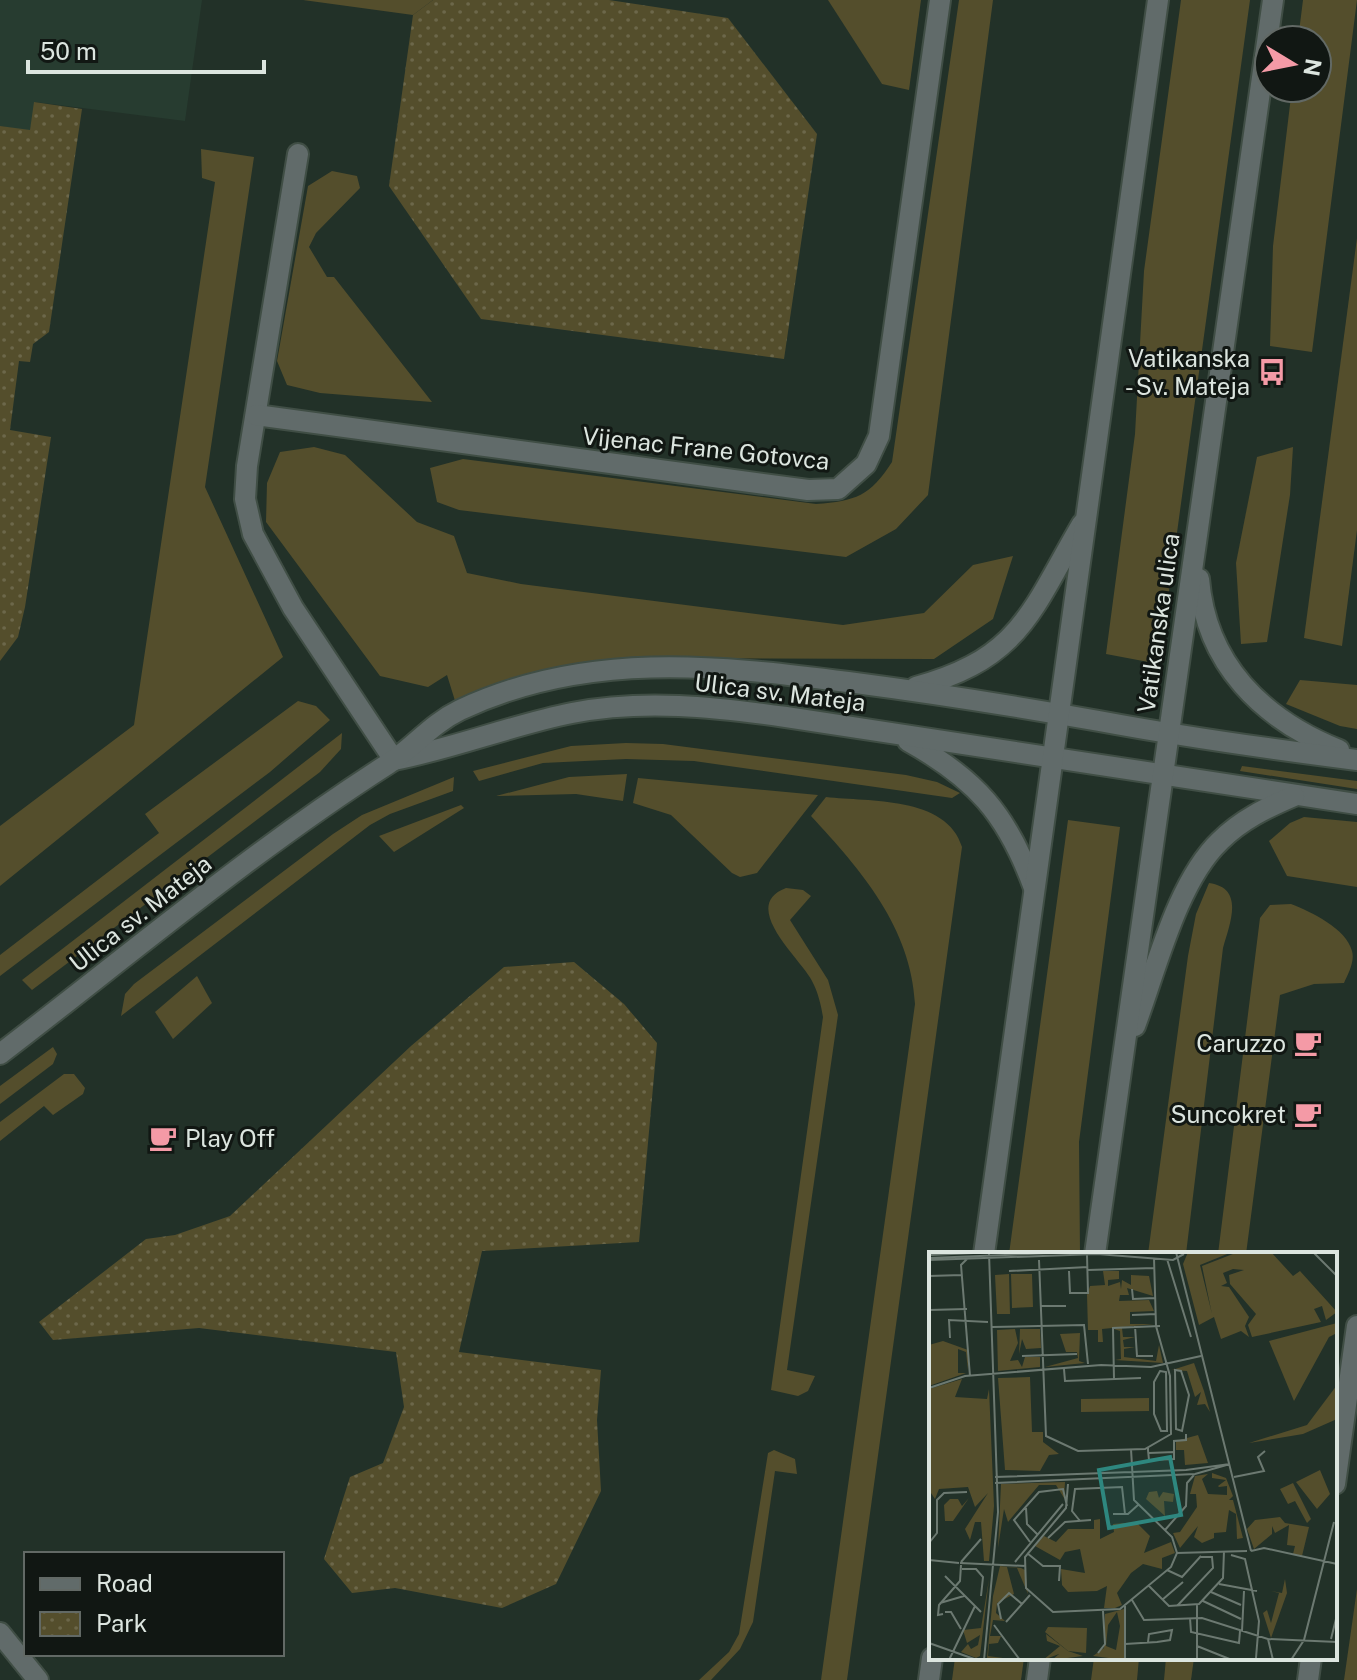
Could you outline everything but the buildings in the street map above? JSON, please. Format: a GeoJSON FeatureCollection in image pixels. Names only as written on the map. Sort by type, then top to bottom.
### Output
{"type":"FeatureCollection","features":[{"type":"Feature","properties":{"kind":"street","name":"Vijenac Frane Gotovca"},"geometry":{"type":"LineString","coordinates":[[256,415],[808,490],[838,489],[866,464],[879,436],[940,0]]}},
{"type":"Feature","properties":{"kind":"street"},"geometry":{"type":"LineString","coordinates":[[984,1252],[1158,0]]}},
{"type":"Feature","properties":{"kind":"street","name":"Vatikanska ulica"},"geometry":{"type":"LineString","coordinates":[[1095,1252],[1273,0]]}},
{"type":"Feature","properties":{"kind":"street"},"geometry":{"type":"LineString","coordinates":[[298,154],[245,499],[253,534],[293,608],[394,760]]}},
{"type":"Feature","properties":{"kind":"street"},"geometry":{"type":"LineString","coordinates":[[908,689],[950,678],[978,666],[1005,647],[1029,615],[1087,515]]}},
{"type":"Feature","properties":{"kind":"street"},"geometry":{"type":"LineString","coordinates":[[1196,542],[1201,606],[1210,636],[1241,685],[1276,719],[1308,738],[1357,759]]}},
{"type":"Feature","properties":{"kind":"street","name":"Ulica sv. Mateja"},"geometry":{"type":"LineString","coordinates":[[0,1054],[228,877],[394,760],[438,721],[463,709],[542,682],[616,668],[669,665],[713,668],[908,689],[1168,734],[1357,759]]}},
{"type":"Feature","properties":{"kind":"street","name":"Ulica sv. Mateja"},"geometry":{"type":"LineString","coordinates":[[394,760],[449,749],[522,725],[576,712],[649,706],[732,709],[1357,804]]}},
{"type":"Feature","properties":{"kind":"street"},"geometry":{"type":"LineString","coordinates":[[894,733],[954,769],[989,801],[1019,846],[1035,890]]}},
{"type":"Feature","properties":{"kind":"street"},"geometry":{"type":"LineString","coordinates":[[1122,1059],[1184,896],[1204,859],[1238,825],[1294,796]]}},
{"type":"Feature","properties":{"kind":"street"},"geometry":{"type":"LineString","coordinates":[[1337,1470],[1357,1326]]}},
{"type":"Feature","properties":{"kind":"street"},"geometry":{"type":"LineString","coordinates":[[0,1633],[38,1680]]}},
{"type":"Feature","properties":{"kind":"street"},"geometry":{"type":"LineString","coordinates":[[929,1680],[932,1660]]}},
{"type":"Feature","properties":{"kind":"street"},"geometry":{"type":"LineString","coordinates":[[1037,1680],[1040,1660]]}},
{"type":"Feature","properties":{"kind":"street"},"geometry":{"type":"LineString","coordinates":[[1308,1680],[1311,1660]]}},
{"type":"Feature","properties":{"kind":"shaded area"},"geometry":{"type":"Polygon","coordinates":[[[0,0],[202,0],[185,121],[35,102],[30,131],[0,126],[0,0]]]}},
{"type":"Feature","properties":{"kind":"green space"},"geometry":{"type":"Polygon","coordinates":[[[303,0],[433,0],[413,15],[303,0]]]}},
{"type":"Feature","properties":{"kind":"green space"},"geometry":{"type":"Polygon","coordinates":[[[433,0],[609,0],[728,18],[817,134],[784,359],[481,319],[389,186],[413,15],[433,0]]]}},
{"type":"Feature","properties":{"kind":"green space"},"geometry":{"type":"Polygon","coordinates":[[[828,0],[921,0],[909,90],[882,84],[828,0]]]}},
{"type":"Feature","properties":{"kind":"green space"},"geometry":{"type":"Polygon","coordinates":[[[959,0],[993,0],[928,495],[896,529],[846,557],[459,510],[437,502],[430,468],[463,459],[816,504],[842,501],[869,489],[892,462],[959,0]]]}},
{"type":"Feature","properties":{"kind":"green space"},"geometry":{"type":"Polygon","coordinates":[[[1181,0],[1250,0],[1159,664],[1106,654],[1135,434],[1144,271],[1181,0]]]}},
{"type":"Feature","properties":{"kind":"green space"},"geometry":{"type":"Polygon","coordinates":[[[1303,0],[1357,0],[1312,352],[1270,346],[1273,246],[1290,104],[1333,104],[1333,24],[1300,24],[1303,0]]]}},
{"type":"Feature","properties":{"kind":"green space"},"geometry":{"type":"Polygon","coordinates":[[[34,102],[82,109],[49,332],[33,344],[30,362],[19,361],[10,430],[51,437],[25,607],[18,637],[0,661],[0,126],[30,130],[34,102]]]}},
{"type":"Feature","properties":{"kind":"green space"},"geometry":{"type":"Polygon","coordinates":[[[201,149],[254,157],[205,487],[283,657],[0,886],[0,826],[134,725],[215,182],[202,178],[201,149]]]}},
{"type":"Feature","properties":{"kind":"green space"},"geometry":{"type":"Polygon","coordinates":[[[332,171],[357,176],[360,188],[316,233],[309,247],[327,277],[334,277],[432,402],[320,393],[287,385],[277,361],[308,186],[332,171]]]}},
{"type":"Feature","properties":{"kind":"green space"},"geometry":{"type":"Polygon","coordinates":[[[1357,238],[1357,530],[1342,646],[1304,638],[1357,238]]]}},
{"type":"Feature","properties":{"kind":"green space"},"geometry":{"type":"Polygon","coordinates":[[[314,447],[345,455],[417,522],[454,536],[467,573],[521,584],[843,625],[924,613],[973,565],[1013,556],[993,619],[934,659],[649,658],[572,664],[456,704],[447,675],[428,687],[380,676],[266,522],[267,483],[280,452],[314,447]]]}},
{"type":"Feature","properties":{"kind":"green space"},"geometry":{"type":"Polygon","coordinates":[[[1293,447],[1290,495],[1267,642],[1241,644],[1236,563],[1257,457],[1293,447]]]}},
{"type":"Feature","properties":{"kind":"green space"},"geometry":{"type":"Polygon","coordinates":[[[1300,680],[1357,685],[1357,729],[1340,726],[1286,704],[1300,680]]]}},
{"type":"Feature","properties":{"kind":"green space"},"geometry":{"type":"Polygon","coordinates":[[[298,701],[316,706],[330,720],[270,772],[0,976],[0,955],[159,833],[145,814],[298,701]]]}},
{"type":"Feature","properties":{"kind":"green space"},"geometry":{"type":"Polygon","coordinates":[[[342,733],[341,749],[320,772],[32,990],[22,980],[342,733]]]}},
{"type":"Feature","properties":{"kind":"green space"},"geometry":{"type":"Polygon","coordinates":[[[663,744],[906,775],[937,782],[960,793],[952,798],[694,761],[626,759],[543,763],[479,781],[473,771],[571,746],[663,744]]]}},
{"type":"Feature","properties":{"kind":"green space"},"geometry":{"type":"Polygon","coordinates":[[[1242,766],[1357,781],[1357,789],[1240,771],[1242,766]]]}},
{"type":"Feature","properties":{"kind":"green space"},"geometry":{"type":"Polygon","coordinates":[[[627,774],[623,801],[576,794],[496,796],[569,777],[627,774]]]}},
{"type":"Feature","properties":{"kind":"green space"},"geometry":{"type":"Polygon","coordinates":[[[454,777],[453,791],[390,814],[370,825],[121,1016],[125,994],[134,984],[333,834],[362,815],[454,777]]]}},
{"type":"Feature","properties":{"kind":"green space"},"geometry":{"type":"Polygon","coordinates":[[[638,778],[818,795],[757,873],[740,877],[671,815],[633,803],[638,778]]]}},
{"type":"Feature","properties":{"kind":"green space"},"geometry":{"type":"Polygon","coordinates":[[[826,797],[884,802],[924,810],[954,830],[962,847],[847,1680],[821,1680],[915,1004],[911,976],[894,925],[865,879],[811,816],[826,797]]]}},
{"type":"Feature","properties":{"kind":"green space"},"geometry":{"type":"Polygon","coordinates":[[[461,805],[464,808],[394,852],[379,836],[461,805]]]}},
{"type":"Feature","properties":{"kind":"green space"},"geometry":{"type":"Polygon","coordinates":[[[1304,817],[1357,822],[1357,887],[1287,876],[1269,841],[1290,823],[1304,817]]]}},
{"type":"Feature","properties":{"kind":"green space"},"geometry":{"type":"Polygon","coordinates":[[[1068,820],[1120,827],[1079,1142],[1080,1252],[1009,1252],[1068,820]]]}},
{"type":"Feature","properties":{"kind":"green space"},"geometry":{"type":"Polygon","coordinates":[[[1209,883],[1220,886],[1231,899],[1186,1252],[1148,1252],[1188,956],[1196,914],[1209,883]]]}},
{"type":"Feature","properties":{"kind":"green space"},"geometry":{"type":"Polygon","coordinates":[[[786,888],[803,890],[811,896],[790,920],[828,980],[838,1015],[787,1370],[815,1376],[808,1391],[798,1396],[771,1390],[823,1017],[812,981],[770,920],[768,907],[773,896],[786,888]]]}},
{"type":"Feature","properties":{"kind":"green space"},"geometry":{"type":"Polygon","coordinates":[[[1291,904],[1335,928],[1352,951],[1352,964],[1344,983],[1314,984],[1280,995],[1246,1252],[1218,1252],[1260,918],[1270,905],[1291,904]]]}},
{"type":"Feature","properties":{"kind":"green space"},"geometry":{"type":"Polygon","coordinates":[[[574,962],[624,1004],[657,1043],[639,1242],[482,1251],[459,1352],[601,1370],[597,1420],[601,1491],[556,1584],[502,1608],[395,1588],[352,1593],[324,1559],[350,1477],[383,1463],[404,1407],[396,1352],[199,1328],[53,1340],[39,1322],[146,1239],[175,1235],[230,1216],[411,1046],[504,967],[574,962]]]}},
{"type":"Feature","properties":{"kind":"green space"},"geometry":{"type":"Polygon","coordinates":[[[197,976],[212,1003],[173,1039],[155,1012],[197,976]]]}},
{"type":"Feature","properties":{"kind":"green space"},"geometry":{"type":"Polygon","coordinates":[[[53,1047],[57,1054],[53,1064],[0,1104],[0,1086],[53,1047]]]}},
{"type":"Feature","properties":{"kind":"green space"},"geometry":{"type":"Polygon","coordinates":[[[64,1074],[74,1074],[85,1088],[83,1094],[53,1115],[44,1106],[0,1141],[0,1122],[64,1074]]]}},
{"type":"Feature","properties":{"kind":"green space"},"geometry":{"type":"Polygon","coordinates":[[[774,1450],[795,1459],[797,1474],[775,1471],[753,1622],[740,1649],[711,1680],[699,1680],[729,1652],[739,1634],[768,1453],[774,1450]]]}},
{"type":"Feature","properties":{"kind":"green space"},"geometry":{"type":"Polygon","coordinates":[[[1357,1589],[1357,1680],[1344,1680],[1357,1589]]]}},
{"type":"Feature","properties":{"kind":"green space"},"geometry":{"type":"Polygon","coordinates":[[[955,1660],[1024,1660],[1021,1680],[952,1680],[955,1660]]]}},
{"type":"Feature","properties":{"kind":"green space"},"geometry":{"type":"Polygon","coordinates":[[[1094,1660],[1139,1660],[1137,1680],[1091,1680],[1094,1660]]]}},
{"type":"Feature","properties":{"kind":"green space"},"geometry":{"type":"Polygon","coordinates":[[[1166,1660],[1194,1660],[1191,1680],[1164,1680],[1166,1660]]]}},
{"type":"Feature","properties":{"kind":"place","name":"Vatikanska - Sv. Mateja"},"geometry":{"type":"Point","coordinates":[1272,372]}},
{"type":"Feature","properties":{"kind":"place","name":"Caruzzo"},"geometry":{"type":"Point","coordinates":[1308,1043]}},
{"type":"Feature","properties":{"kind":"place","name":"Suncokret"},"geometry":{"type":"Point","coordinates":[1308,1114]}},
{"type":"Feature","properties":{"kind":"place","name":"Play Off"},"geometry":{"type":"Point","coordinates":[163,1138]}}]}
